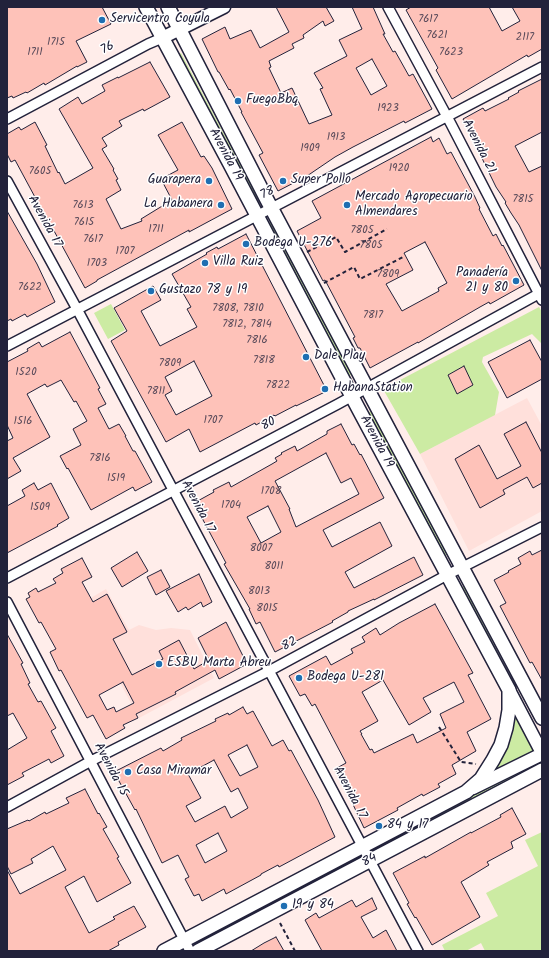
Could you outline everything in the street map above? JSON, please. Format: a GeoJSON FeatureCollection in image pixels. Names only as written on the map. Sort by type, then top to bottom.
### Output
{"type":"FeatureCollection","features":[{"type":"Feature","properties":{"kind":"main road","name":"Avenida 19"},"geometry":{"type":"LineString","coordinates":[[146,7],[509,690],[509,710],[501,745],[481,779],[466,792]]}},
{"type":"Feature","properties":{"kind":"main road","name":"Avenida 19"},"geometry":{"type":"LineString","coordinates":[[168,7],[271,207],[542,718]]}},
{"type":"Feature","properties":{"kind":"main road","name":"84"},"geometry":{"type":"LineString","coordinates":[[198,951],[542,770]]}},
{"type":"Feature","properties":{"kind":"main road","name":"84"},"geometry":{"type":"LineString","coordinates":[[164,951],[188,946],[363,847],[466,792]]}},
{"type":"Feature","properties":{"kind":"street","name":"76"},"geometry":{"type":"LineString","coordinates":[[7,119],[141,48],[224,7]]}},
{"type":"Feature","properties":{"kind":"street","name":"Avenida 21"},"geometry":{"type":"LineString","coordinates":[[388,7],[448,117],[541,295]]}},
{"type":"Feature","properties":{"kind":"street","name":"78"},"geometry":{"type":"LineString","coordinates":[[7,346],[542,67]]}},
{"type":"Feature","properties":{"kind":"street","name":"Avenida 17"},"geometry":{"type":"LineString","coordinates":[[7,181],[77,309],[371,861]]}},
{"type":"Feature","properties":{"kind":"street","name":"80"},"geometry":{"type":"LineString","coordinates":[[7,578],[541,295]]}},
{"type":"Feature","properties":{"kind":"street","name":"82"},"geometry":{"type":"LineString","coordinates":[[7,807],[91,761],[269,671],[447,575],[542,527]]}},
{"type":"Feature","properties":{"kind":"street","name":"Avenida 15"},"geometry":{"type":"LineString","coordinates":[[7,602],[188,946]]}},
{"type":"Feature","properties":{"kind":"street"},"geometry":{"type":"LineString","coordinates":[[466,792],[542,754],[509,690]]}},
{"type":"Feature","properties":{"kind":"street"},"geometry":{"type":"LineString","coordinates":[[371,861],[418,951]]}},
{"type":"Feature","properties":{"kind":"path"},"geometry":{"type":"LineString","coordinates":[[306,252],[336,237],[345,252],[386,229]]}},
{"type":"Feature","properties":{"kind":"path"},"geometry":{"type":"LineString","coordinates":[[323,284],[354,267],[360,279],[404,256]]}},
{"type":"Feature","properties":{"kind":"path"},"geometry":{"type":"LineString","coordinates":[[439,726],[461,762],[476,764]]}},
{"type":"Feature","properties":{"kind":"path"},"geometry":{"type":"LineString","coordinates":[[280,923],[295,951]]}},
{"type":"Feature","properties":{"kind":"shaded area"},"geometry":{"type":"Polygon","coordinates":[[[527,398],[542,426],[542,511],[469,551],[420,454],[527,398]]]}},
{"type":"Feature","properties":{"kind":"shaded area","name":"ESBU Marta Abreu"},"geometry":{"type":"Polygon","coordinates":[[[106,589],[129,630],[139,625],[156,630],[171,628],[190,630],[214,678],[139,718],[103,651],[84,602],[106,589]]]}},
{"type":"Feature","properties":{"kind":"green space"},"geometry":{"type":"Polygon","coordinates":[[[181,53],[258,198],[255,200],[178,54],[181,53]]]}},
{"type":"Feature","properties":{"kind":"green space"},"geometry":{"type":"Polygon","coordinates":[[[271,222],[353,374],[349,376],[268,223],[271,222]]]}},
{"type":"Feature","properties":{"kind":"green space"},"geometry":{"type":"Polygon","coordinates":[[[111,304],[125,330],[108,339],[94,313],[111,304]]]}},
{"type":"Feature","properties":{"kind":"green space"},"geometry":{"type":"Polygon","coordinates":[[[539,307],[542,312],[542,344],[532,334],[483,357],[482,362],[499,392],[495,415],[420,454],[383,389],[539,307]]]}},
{"type":"Feature","properties":{"kind":"green space"},"geometry":{"type":"Polygon","coordinates":[[[371,411],[447,555],[444,556],[367,413],[371,411]]]}},
{"type":"Feature","properties":{"kind":"green space"},"geometry":{"type":"Polygon","coordinates":[[[464,586],[510,676],[508,678],[461,588],[464,586]]]}},
{"type":"Feature","properties":{"kind":"green space"},"geometry":{"type":"Polygon","coordinates":[[[509,690],[542,753],[481,779],[493,760],[509,690]]]}},
{"type":"Feature","properties":{"kind":"green space"},"geometry":{"type":"Polygon","coordinates":[[[524,768],[527,771],[366,855],[365,853],[524,768]]]}},
{"type":"Feature","properties":{"kind":"green space"},"geometry":{"type":"Polygon","coordinates":[[[542,832],[542,951],[485,951],[481,943],[466,951],[445,951],[442,945],[498,916],[486,893],[538,866],[525,840],[542,832]]]}},
{"type":"Feature","properties":{"kind":"green space"},"geometry":{"type":"Polygon","coordinates":[[[356,857],[358,860],[197,944],[195,941],[195,940],[356,857]]]}},
{"type":"Feature","properties":{"kind":"building"},"geometry":{"type":"Polygon","coordinates":[[[7,7],[102,7],[111,24],[76,41],[87,62],[77,66],[45,85],[44,83],[27,93],[26,92],[13,98],[12,96],[7,98],[7,7]]]}},
{"type":"Feature","properties":{"kind":"building"},"geometry":{"type":"Polygon","coordinates":[[[276,7],[326,7],[334,21],[325,26],[323,21],[303,35],[304,38],[292,44],[294,48],[269,61],[271,67],[269,68],[281,93],[292,88],[309,124],[332,115],[320,89],[323,88],[314,73],[347,56],[339,40],[362,29],[352,7],[373,7],[385,34],[383,34],[393,52],[395,51],[409,76],[413,74],[432,109],[405,123],[404,121],[353,147],[307,176],[278,191],[259,155],[263,153],[230,89],[229,90],[218,72],[202,39],[225,27],[230,39],[251,30],[260,48],[289,32],[276,7]],[[372,59],[356,68],[371,95],[387,86],[372,59]]]}},
{"type":"Feature","properties":{"kind":"building"},"geometry":{"type":"Polygon","coordinates":[[[411,7],[489,7],[502,31],[520,21],[512,7],[542,7],[542,49],[528,57],[527,55],[452,99],[436,70],[438,68],[406,10],[411,7]]]}},
{"type":"Feature","properties":{"kind":"building"},"geometry":{"type":"Polygon","coordinates":[[[150,62],[170,97],[144,111],[143,109],[119,121],[122,126],[102,138],[107,146],[102,149],[114,169],[113,170],[118,179],[116,180],[121,190],[106,199],[121,229],[142,221],[141,219],[172,200],[161,179],[178,170],[158,135],[182,122],[201,157],[204,156],[212,168],[232,209],[189,232],[189,230],[85,288],[53,229],[50,230],[39,212],[34,201],[36,199],[15,160],[11,162],[7,154],[7,134],[19,127],[21,130],[35,122],[47,145],[45,146],[58,173],[59,172],[65,184],[93,168],[59,109],[78,97],[82,104],[105,91],[102,85],[150,62]]]}},
{"type":"Feature","properties":{"kind":"building"},"geometry":{"type":"Polygon","coordinates":[[[542,79],[542,132],[515,146],[529,172],[542,166],[542,271],[519,225],[496,187],[479,152],[481,151],[463,119],[483,108],[485,111],[509,99],[508,98],[519,92],[518,91],[542,79]]]}},
{"type":"Feature","properties":{"kind":"building"},"geometry":{"type":"Polygon","coordinates":[[[431,137],[433,142],[439,138],[447,154],[451,152],[475,197],[480,208],[479,209],[493,236],[496,234],[502,246],[503,245],[524,285],[490,304],[489,302],[418,343],[370,368],[360,348],[358,348],[353,338],[355,337],[325,280],[323,281],[297,231],[321,218],[312,201],[431,137]],[[425,242],[404,253],[413,270],[386,284],[402,311],[439,291],[438,288],[447,283],[425,242]]]}},
{"type":"Feature","properties":{"kind":"building"},"geometry":{"type":"Polygon","coordinates":[[[7,211],[37,264],[55,302],[27,317],[25,314],[12,321],[11,319],[7,321],[7,211]]]}},
{"type":"Feature","properties":{"kind":"building"},"geometry":{"type":"Polygon","coordinates":[[[246,234],[327,391],[275,416],[274,415],[256,425],[255,423],[200,452],[189,429],[166,442],[111,341],[127,331],[114,308],[153,286],[161,300],[141,311],[160,346],[197,327],[187,309],[191,307],[172,274],[217,247],[218,249],[246,234]],[[194,361],[165,377],[172,391],[165,395],[176,415],[212,396],[194,361]]]}},
{"type":"Feature","properties":{"kind":"building"},"geometry":{"type":"Polygon","coordinates":[[[70,332],[100,388],[98,389],[106,404],[98,408],[109,429],[119,424],[152,482],[135,491],[133,487],[91,510],[60,456],[81,445],[73,429],[87,421],[76,401],[74,402],[61,380],[47,387],[45,384],[27,394],[50,437],[13,458],[21,471],[7,479],[7,441],[13,438],[7,425],[7,362],[28,351],[27,349],[39,342],[42,347],[70,332]]]}},
{"type":"Feature","properties":{"kind":"building"},"geometry":{"type":"Polygon","coordinates":[[[530,340],[542,362],[542,379],[507,398],[488,362],[530,340]]]}},
{"type":"Feature","properties":{"kind":"building"},"geometry":{"type":"Polygon","coordinates":[[[464,366],[473,385],[457,394],[448,375],[464,366]]]}},
{"type":"Feature","properties":{"kind":"building"},"geometry":{"type":"Polygon","coordinates":[[[526,422],[542,453],[542,483],[533,488],[527,477],[503,490],[505,494],[480,508],[455,459],[479,445],[497,479],[521,466],[504,434],[526,422]]]}},
{"type":"Feature","properties":{"kind":"building"},"geometry":{"type":"Polygon","coordinates":[[[341,424],[352,445],[354,444],[360,455],[361,454],[384,498],[323,530],[332,547],[380,522],[392,546],[345,572],[354,588],[414,557],[423,575],[374,600],[348,611],[332,621],[333,622],[275,652],[260,622],[256,624],[250,609],[224,564],[226,563],[194,503],[214,492],[213,490],[229,482],[231,487],[277,461],[275,458],[282,454],[281,453],[295,446],[297,451],[327,434],[327,431],[341,424]],[[326,453],[275,481],[290,509],[296,527],[359,494],[351,478],[341,483],[326,453]],[[268,506],[247,517],[261,543],[281,532],[268,506]]]}},
{"type":"Feature","properties":{"kind":"building"},"geometry":{"type":"Polygon","coordinates":[[[34,483],[38,490],[51,483],[69,518],[57,525],[58,526],[7,553],[7,506],[25,496],[22,490],[34,483]]]}},
{"type":"Feature","properties":{"kind":"building"},"geometry":{"type":"Polygon","coordinates":[[[542,550],[542,680],[532,662],[530,663],[500,606],[506,603],[494,580],[521,564],[518,558],[530,551],[532,555],[542,550]]]}},
{"type":"Feature","properties":{"kind":"building"},"geometry":{"type":"Polygon","coordinates":[[[137,552],[148,571],[122,587],[111,568],[137,552]]]}},
{"type":"Feature","properties":{"kind":"building"},"geometry":{"type":"Polygon","coordinates":[[[82,558],[92,577],[82,582],[93,602],[107,594],[127,632],[113,639],[132,675],[163,659],[159,651],[179,640],[194,669],[209,660],[198,638],[226,622],[247,664],[219,679],[215,670],[175,692],[176,694],[136,714],[138,718],[123,725],[125,728],[106,739],[93,715],[87,718],[61,670],[59,671],[50,652],[56,649],[41,622],[39,623],[26,599],[30,597],[28,593],[36,588],[38,592],[56,583],[53,579],[63,573],[61,569],[82,558]],[[123,682],[99,695],[107,710],[114,707],[116,712],[134,703],[123,682]]]}},
{"type":"Feature","properties":{"kind":"building"},"geometry":{"type":"Polygon","coordinates":[[[161,570],[170,587],[156,595],[147,577],[161,570]]]}},
{"type":"Feature","properties":{"kind":"building"},"geometry":{"type":"Polygon","coordinates":[[[199,574],[212,602],[203,607],[201,602],[188,610],[186,607],[178,612],[166,591],[199,574]]]}},
{"type":"Feature","properties":{"kind":"building"},"geometry":{"type":"Polygon","coordinates":[[[435,604],[473,673],[468,675],[491,719],[467,732],[476,751],[452,765],[456,774],[438,784],[440,787],[423,796],[422,794],[397,808],[398,810],[364,828],[350,798],[353,796],[345,779],[342,781],[335,769],[346,763],[315,704],[312,706],[305,694],[300,696],[289,676],[326,656],[331,665],[353,653],[351,649],[365,642],[362,637],[376,628],[380,635],[435,604]],[[383,680],[362,692],[378,721],[360,731],[370,750],[372,749],[374,753],[413,734],[417,743],[446,728],[440,714],[464,702],[454,682],[423,698],[431,712],[409,725],[383,680]]]}},
{"type":"Feature","properties":{"kind":"building"},"geometry":{"type":"Polygon","coordinates":[[[7,634],[23,663],[21,664],[30,683],[28,684],[38,702],[41,701],[56,728],[51,731],[64,756],[51,763],[49,759],[22,773],[24,776],[7,785],[7,750],[27,738],[13,713],[7,716],[7,634]]]}},
{"type":"Feature","properties":{"kind":"building"},"geometry":{"type":"Polygon","coordinates":[[[243,707],[247,714],[253,711],[272,746],[283,740],[289,751],[291,750],[318,800],[335,837],[279,867],[278,865],[226,894],[224,889],[202,901],[199,894],[194,896],[185,879],[189,877],[178,855],[162,863],[136,809],[135,810],[114,772],[161,748],[163,751],[182,740],[181,738],[216,721],[215,719],[228,713],[229,715],[243,707]],[[247,745],[228,755],[240,776],[258,767],[247,745]],[[214,760],[188,774],[201,798],[186,806],[195,822],[225,806],[231,818],[248,808],[238,788],[231,792],[214,760]],[[218,833],[196,845],[205,863],[227,851],[218,833]]]}},
{"type":"Feature","properties":{"kind":"building"},"geometry":{"type":"Polygon","coordinates":[[[85,789],[98,814],[99,813],[107,827],[103,829],[119,857],[117,858],[131,883],[97,902],[84,876],[65,887],[89,933],[115,919],[113,917],[134,906],[146,927],[118,942],[119,945],[108,951],[7,951],[7,870],[20,894],[66,870],[53,846],[31,859],[33,863],[11,874],[7,866],[7,829],[28,820],[29,821],[45,812],[46,814],[69,803],[66,798],[85,789]]]}},
{"type":"Feature","properties":{"kind":"building"},"geometry":{"type":"Polygon","coordinates":[[[512,808],[526,834],[511,842],[513,848],[487,862],[489,865],[461,882],[480,917],[432,945],[407,904],[409,903],[393,873],[425,856],[425,858],[501,817],[500,815],[512,808]]]}},
{"type":"Feature","properties":{"kind":"building"},"geometry":{"type":"Polygon","coordinates":[[[372,898],[377,909],[361,917],[373,938],[386,930],[397,951],[322,951],[305,920],[316,913],[319,918],[352,900],[356,907],[372,898]]]}},
{"type":"Feature","properties":{"kind":"building"},"geometry":{"type":"Polygon","coordinates":[[[276,937],[284,951],[251,951],[264,943],[276,937]]]}},
{"type":"Feature","properties":{"kind":"place","name":"Servicentro Coyula"},"geometry":{"type":"Point","coordinates":[102,20]}},
{"type":"Feature","properties":{"kind":"place","name":"FuegoBbq"},"geometry":{"type":"Point","coordinates":[238,101]}},
{"type":"Feature","properties":{"kind":"place","name":"Guarapera"},"geometry":{"type":"Point","coordinates":[209,181]}},
{"type":"Feature","properties":{"kind":"place","name":"Super Pollo"},"geometry":{"type":"Point","coordinates":[283,181]}},
{"type":"Feature","properties":{"kind":"place","name":"La Habanera"},"geometry":{"type":"Point","coordinates":[221,205]}},
{"type":"Feature","properties":{"kind":"place","name":"Mercado Agropecuario Almendares"},"geometry":{"type":"Point","coordinates":[347,205]}},
{"type":"Feature","properties":{"kind":"place","name":"Bodega U-276"},"geometry":{"type":"Point","coordinates":[246,244]}},
{"type":"Feature","properties":{"kind":"place","name":"Villa Ruiz"},"geometry":{"type":"Point","coordinates":[205,263]}},
{"type":"Feature","properties":{"kind":"place","name":"Panadería 21 y 80"},"geometry":{"type":"Point","coordinates":[516,281]}},
{"type":"Feature","properties":{"kind":"place","name":"Gustazo 78 y 19"},"geometry":{"type":"Point","coordinates":[151,291]}},
{"type":"Feature","properties":{"kind":"place","name":"Dale Play"},"geometry":{"type":"Point","coordinates":[306,357]}},
{"type":"Feature","properties":{"kind":"place","name":"HabanaStation"},"geometry":{"type":"Point","coordinates":[325,389]}},
{"type":"Feature","properties":{"kind":"place","name":"ESBU Marta Abreu"},"geometry":{"type":"Point","coordinates":[159,664]}},
{"type":"Feature","properties":{"kind":"place","name":"Bodega U-281"},"geometry":{"type":"Point","coordinates":[299,678]}},
{"type":"Feature","properties":{"kind":"place","name":"Casa Miramar"},"geometry":{"type":"Point","coordinates":[128,772]}},
{"type":"Feature","properties":{"kind":"place","name":"84 y 17"},"geometry":{"type":"Point","coordinates":[379,826]}},
{"type":"Feature","properties":{"kind":"place","name":"19 y 84"},"geometry":{"type":"Point","coordinates":[284,906]}}]}
